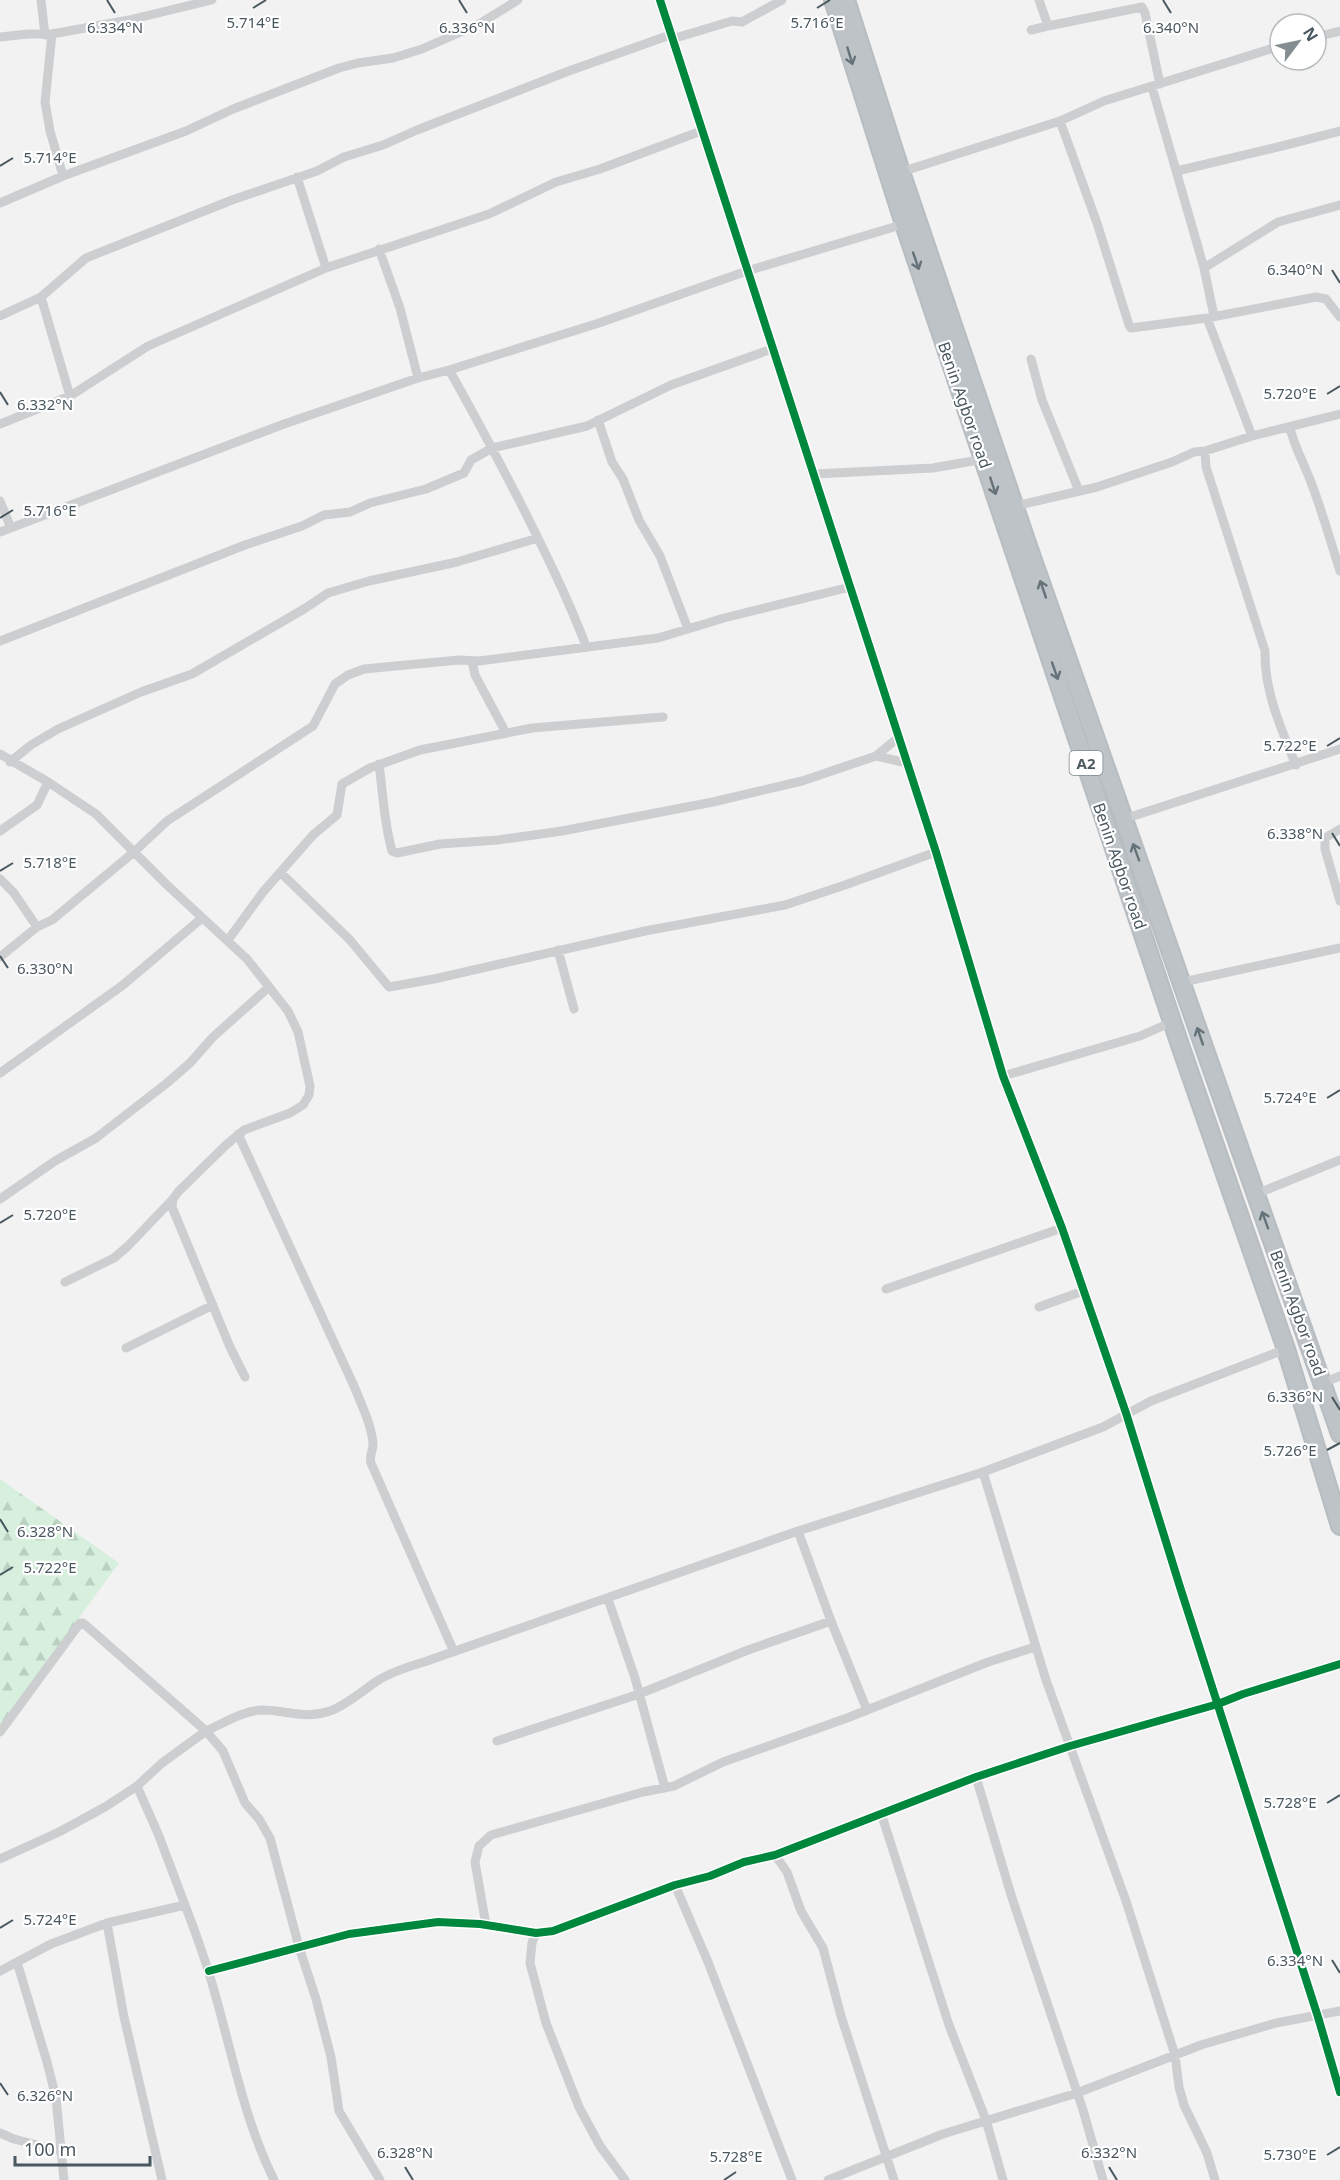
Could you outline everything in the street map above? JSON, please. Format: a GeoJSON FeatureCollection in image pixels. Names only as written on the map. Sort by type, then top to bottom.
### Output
{"type":"FeatureCollection","features":[{"type":"Feature","properties":{"kind":"highway","name":"Benin Agbor road"},"geometry":{"type":"LineString","coordinates":[[833,0],[904,224],[984,459],[1008,508],[1124,819],[1340,1434]]}},
{"type":"Feature","properties":{"kind":"highway","name":"Benin Agbor road"},"geometry":{"type":"LineString","coordinates":[[846,0],[1172,1022],[1286,1349],[1340,1526]]}},
{"type":"Feature","properties":{"kind":"street"},"geometry":{"type":"LineString","coordinates":[[41,0],[48,35],[45,102],[50,131],[63,176]]}},
{"type":"Feature","properties":{"kind":"street"},"geometry":{"type":"LineString","coordinates":[[0,38],[28,34],[48,35],[129,20],[212,0]]}},
{"type":"Feature","properties":{"kind":"street"},"geometry":{"type":"LineString","coordinates":[[0,203],[63,176],[186,131],[233,109],[339,69],[358,63],[393,58],[422,49],[479,24],[518,0]]}},
{"type":"Feature","properties":{"kind":"street"},"geometry":{"type":"LineString","coordinates":[[660,0],[936,852],[1003,1076],[1062,1228],[1126,1413],[1340,2092]]}},
{"type":"Feature","properties":{"kind":"street"},"geometry":{"type":"LineString","coordinates":[[0,316],[41,297],[86,258],[232,200],[316,171],[344,157],[383,145],[566,72],[671,37],[732,21],[742,22],[782,0]]}},
{"type":"Feature","properties":{"kind":"street"},"geometry":{"type":"LineString","coordinates":[[1039,0],[1048,26]]}},
{"type":"Feature","properties":{"kind":"street"},"geometry":{"type":"LineString","coordinates":[[1031,30],[1142,7],[1145,13],[1156,86],[1204,268],[1211,317],[1252,436]]}},
{"type":"Feature","properties":{"kind":"street"},"geometry":{"type":"LineString","coordinates":[[902,172],[1060,121],[1096,105],[1268,49]]}},
{"type":"Feature","properties":{"kind":"street"},"geometry":{"type":"LineString","coordinates":[[1060,121],[1131,327],[1138,328],[1211,317],[1322,297],[1329,302],[1340,317]]}},
{"type":"Feature","properties":{"kind":"street"},"geometry":{"type":"LineString","coordinates":[[1177,171],[1286,146],[1340,130]]}},
{"type":"Feature","properties":{"kind":"street"},"geometry":{"type":"LineString","coordinates":[[0,424],[70,396],[148,346],[326,268],[489,214],[556,182],[600,169],[701,131]]}},
{"type":"Feature","properties":{"kind":"street"},"geometry":{"type":"LineString","coordinates":[[297,177],[326,268]]}},
{"type":"Feature","properties":{"kind":"street"},"geometry":{"type":"LineString","coordinates":[[1204,268],[1278,222],[1340,206]]}},
{"type":"Feature","properties":{"kind":"street"},"geometry":{"type":"LineString","coordinates":[[0,532],[284,424],[418,378],[599,323],[747,271],[904,224]]}},
{"type":"Feature","properties":{"kind":"street"},"geometry":{"type":"LineString","coordinates":[[379,249],[400,308],[418,378]]}},
{"type":"Feature","properties":{"kind":"street"},"geometry":{"type":"LineString","coordinates":[[41,297],[70,396]]}},
{"type":"Feature","properties":{"kind":"street"},"geometry":{"type":"LineString","coordinates":[[0,641],[213,557],[302,526],[324,515],[350,512],[370,503],[426,489],[464,473],[471,460],[492,448],[587,426],[671,385],[772,349]]}},
{"type":"Feature","properties":{"kind":"street"},"geometry":{"type":"LineString","coordinates":[[1031,359],[1042,400],[1079,491]]}},
{"type":"Feature","properties":{"kind":"street"},"geometry":{"type":"LineString","coordinates":[[449,370],[538,537],[586,646]]}},
{"type":"Feature","properties":{"kind":"street"},"geometry":{"type":"LineString","coordinates":[[1008,508],[1079,491],[1172,462],[1194,452],[1340,414]]}},
{"type":"Feature","properties":{"kind":"street"},"geometry":{"type":"LineString","coordinates":[[598,420],[612,462],[623,479],[639,520],[660,556],[688,629]]}},
{"type":"Feature","properties":{"kind":"street"},"geometry":{"type":"LineString","coordinates":[[1290,428],[1340,571]]}},
{"type":"Feature","properties":{"kind":"street"},"geometry":{"type":"LineString","coordinates":[[1204,451],[1206,467],[1265,651],[1266,679],[1281,730],[1296,765]]}},
{"type":"Feature","properties":{"kind":"street"},"geometry":{"type":"LineString","coordinates":[[815,474],[933,468],[984,459]]}},
{"type":"Feature","properties":{"kind":"street"},"geometry":{"type":"LineString","coordinates":[[0,501],[10,528]]}},
{"type":"Feature","properties":{"kind":"street"},"geometry":{"type":"LineString","coordinates":[[10,762],[31,745],[58,729],[141,692],[192,674],[328,593],[369,581],[457,562],[538,537]]}},
{"type":"Feature","properties":{"kind":"street"},"geometry":{"type":"LineString","coordinates":[[0,957],[37,927],[66,910],[167,821],[314,726],[335,684],[348,675],[364,669],[459,660],[472,661],[658,638],[850,587]]}},
{"type":"Feature","properties":{"kind":"street"},"geometry":{"type":"LineString","coordinates":[[472,661],[474,675],[506,733]]}},
{"type":"Feature","properties":{"kind":"street"},"geometry":{"type":"LineString","coordinates":[[228,940],[263,892],[313,835],[338,815],[342,784],[379,764],[420,750],[532,728],[663,717]]}},
{"type":"Feature","properties":{"kind":"street"},"geometry":{"type":"LineString","coordinates":[[379,764],[384,817],[392,851],[397,854],[440,844],[498,840],[562,831],[713,802],[802,781],[876,756],[898,737]]}},
{"type":"Feature","properties":{"kind":"street"},"geometry":{"type":"LineString","coordinates":[[1124,819],[1340,749]]}},
{"type":"Feature","properties":{"kind":"street"},"geometry":{"type":"LineString","coordinates":[[0,754],[96,814],[247,959],[288,1011],[298,1032],[308,1075],[309,1095],[303,1105],[290,1113],[255,1125],[238,1134],[128,1246],[114,1257],[65,1282]]}},
{"type":"Feature","properties":{"kind":"street"},"geometry":{"type":"LineString","coordinates":[[876,756],[907,763]]}},
{"type":"Feature","properties":{"kind":"street"},"geometry":{"type":"LineString","coordinates":[[0,831],[37,805],[48,782]]}},
{"type":"Feature","properties":{"kind":"street"},"geometry":{"type":"LineString","coordinates":[[1340,829],[1325,838],[1325,849],[1340,901]]}},
{"type":"Feature","properties":{"kind":"street"},"geometry":{"type":"LineString","coordinates":[[282,873],[350,940],[389,987],[434,979],[558,950],[785,905],[936,852]]}},
{"type":"Feature","properties":{"kind":"street"},"geometry":{"type":"LineString","coordinates":[[0,879],[14,893],[37,927]]}},
{"type":"Feature","properties":{"kind":"street"},"geometry":{"type":"LineString","coordinates":[[0,1073],[123,985],[202,918]]}},
{"type":"Feature","properties":{"kind":"street"},"geometry":{"type":"LineString","coordinates":[[1183,982],[1340,948]]}},
{"type":"Feature","properties":{"kind":"street"},"geometry":{"type":"LineString","coordinates":[[558,950],[574,1009]]}},
{"type":"Feature","properties":{"kind":"street"},"geometry":{"type":"LineString","coordinates":[[0,1199],[55,1161],[96,1138],[167,1083],[190,1063],[213,1037],[269,987]]}},
{"type":"Feature","properties":{"kind":"street"},"geometry":{"type":"LineString","coordinates":[[1003,1076],[1140,1036],[1172,1022]]}},
{"type":"Feature","properties":{"kind":"street"},"geometry":{"type":"LineString","coordinates":[[238,1134],[354,1386],[369,1427],[373,1447],[371,1463],[454,1652]]}},
{"type":"Feature","properties":{"kind":"street"},"geometry":{"type":"LineString","coordinates":[[1256,1194],[1340,1160]]}},
{"type":"Feature","properties":{"kind":"street"},"geometry":{"type":"LineString","coordinates":[[173,1199],[173,1213],[245,1377]]}},
{"type":"Feature","properties":{"kind":"street"},"geometry":{"type":"LineString","coordinates":[[886,1289],[1062,1228]]}},
{"type":"Feature","properties":{"kind":"street"},"geometry":{"type":"LineString","coordinates":[[1039,1307],[1083,1291]]}},
{"type":"Feature","properties":{"kind":"street"},"geometry":{"type":"LineString","coordinates":[[126,1348],[213,1305]]}},
{"type":"Feature","properties":{"kind":"street"},"geometry":{"type":"LineString","coordinates":[[0,1859],[69,1827],[137,1786],[162,1763],[206,1731],[244,1713],[278,1711],[298,1716],[330,1711],[379,1679],[402,1668],[608,1599],[798,1531],[984,1472],[1103,1427],[1151,1401],[1286,1349]]}},
{"type":"Feature","properties":{"kind":"street"},"geometry":{"type":"LineString","coordinates":[[1323,1383],[1340,1376]]}},
{"type":"Feature","properties":{"kind":"street"},"geometry":{"type":"LineString","coordinates":[[984,1472],[1025,1606],[1035,1647],[1126,1901],[1175,2055],[1184,2105],[1207,2153],[1215,2180]]}},
{"type":"Feature","properties":{"kind":"street"},"geometry":{"type":"LineString","coordinates":[[798,1531],[867,1710]]}},
{"type":"Feature","properties":{"kind":"street"},"geometry":{"type":"LineString","coordinates":[[608,1599],[639,1694],[665,1788]]}},
{"type":"Feature","properties":{"kind":"street"},"geometry":{"type":"LineString","coordinates":[[497,1741],[639,1694],[748,1650],[831,1621]]}},
{"type":"Feature","properties":{"kind":"street"},"geometry":{"type":"LineString","coordinates":[[0,1732],[80,1623],[83,1623],[206,1731],[223,1751],[245,1803],[259,1819],[270,1838],[327,2041],[339,2111],[380,2180]]}},
{"type":"Feature","properties":{"kind":"street"},"geometry":{"type":"LineString","coordinates":[[486,1925],[475,1862],[479,1846],[491,1835],[665,1788],[691,1779],[723,1762],[867,1710],[988,1662],[1035,1647]]}},
{"type":"Feature","properties":{"kind":"street"},"geometry":{"type":"LineString","coordinates":[[209,1971],[349,1934],[438,1922],[486,1925],[536,1933],[566,1927],[675,1885],[710,1876],[744,1862],[775,1855],[976,1777],[1070,1746],[1218,1704],[1340,1664]]}},
{"type":"Feature","properties":{"kind":"street"},"geometry":{"type":"LineString","coordinates":[[976,1777],[1012,1898],[1077,2093],[1103,2180]]}},
{"type":"Feature","properties":{"kind":"street"},"geometry":{"type":"LineString","coordinates":[[137,1786],[159,1836],[209,1971],[250,2124],[274,2180]]}},
{"type":"Feature","properties":{"kind":"street"},"geometry":{"type":"LineString","coordinates":[[881,1813],[949,2025],[986,2120],[1003,2180]]}},
{"type":"Feature","properties":{"kind":"street"},"geometry":{"type":"LineString","coordinates":[[775,1855],[787,1872],[801,1911],[824,1948],[842,2016],[894,2180]]}},
{"type":"Feature","properties":{"kind":"street"},"geometry":{"type":"LineString","coordinates":[[675,1885],[708,1962],[792,2180]]}},
{"type":"Feature","properties":{"kind":"street"},"geometry":{"type":"LineString","coordinates":[[0,1971],[51,1944],[107,1923],[184,1905]]}},
{"type":"Feature","properties":{"kind":"street"},"geometry":{"type":"LineString","coordinates":[[107,1923],[129,2038],[162,2180]]}},
{"type":"Feature","properties":{"kind":"street"},"geometry":{"type":"LineString","coordinates":[[536,1933],[532,1943],[530,1963],[549,2032],[591,2130],[625,2180]]}},
{"type":"Feature","properties":{"kind":"street"},"geometry":{"type":"LineString","coordinates":[[17,1962],[56,2097],[64,2180]]}},
{"type":"Feature","properties":{"kind":"street"},"geometry":{"type":"LineString","coordinates":[[828,2180],[943,2134],[1077,2093],[1175,2055],[1276,2023],[1318,2017],[1340,2011]]}},
{"type":"Feature","properties":{"kind":"street"},"geometry":{"type":"LineString","coordinates":[[0,2133],[61,2151]]}},
{"type":"Feature","properties":{"kind":"green space"},"geometry":{"type":"Polygon","coordinates":[[[0,1479],[119,1563],[0,1726],[0,1479]]]}},
{"type":"Feature","properties":{"kind":"cycle path"},"geometry":{"type":"LineString","coordinates":[[660,0],[936,852],[1003,1076],[1062,1228],[1126,1413],[1340,2092]]}},
{"type":"Feature","properties":{"kind":"cycle path"},"geometry":{"type":"LineString","coordinates":[[209,1971],[349,1934],[438,1922],[480,1924],[536,1933],[553,1931],[675,1885],[710,1876],[744,1862],[775,1855],[976,1777],[1070,1746],[1218,1704],[1340,1664]]}}]}
